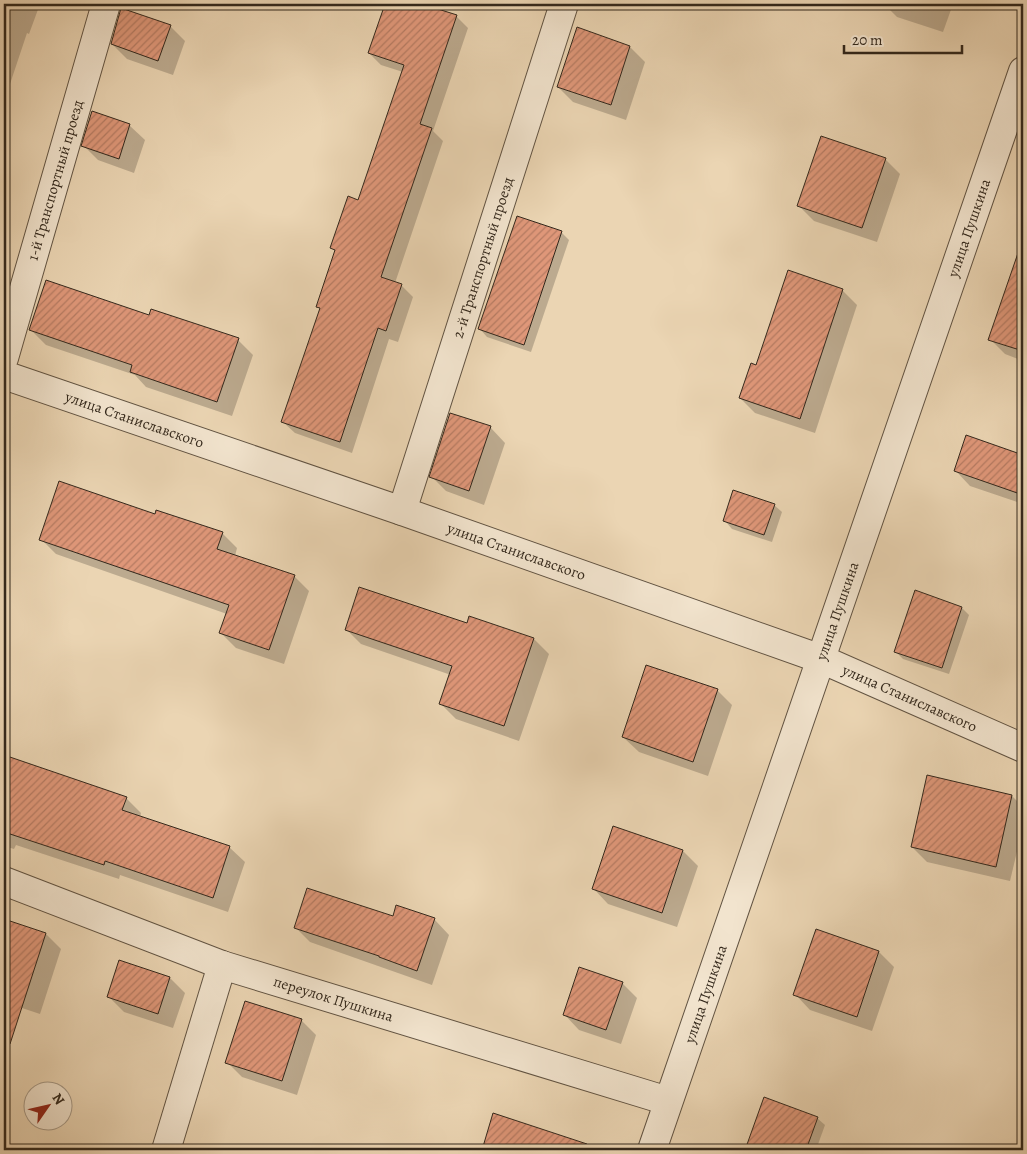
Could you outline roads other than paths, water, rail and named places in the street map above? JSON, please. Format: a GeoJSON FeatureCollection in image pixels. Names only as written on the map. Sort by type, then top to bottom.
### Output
{"type":"FeatureCollection","features":[{"type":"Feature","properties":{"kind":"street","name":"1-й Транспортный проезд"},"geometry":{"type":"LineString","coordinates":[[4,358],[106,4]]}},
{"type":"Feature","properties":{"kind":"street","name":"2-й Транспортный проезд"},"geometry":{"type":"LineString","coordinates":[[402,511],[564,4]]}},
{"type":"Feature","properties":{"kind":"street","name":"улица Пушкина"},"geometry":{"type":"LineString","coordinates":[[652,1150],[1023,71]]}},
{"type":"Feature","properties":{"kind":"street","name":"улица Станиславского"},"geometry":{"type":"LineString","coordinates":[[4,375],[402,511],[821,659],[1023,748]]}},
{"type":"Feature","properties":{"kind":"street","name":"переулок Пушкина"},"geometry":{"type":"LineString","coordinates":[[4,881],[222,964],[668,1102]]}},
{"type":"Feature","properties":{"kind":"street"},"geometry":{"type":"LineString","coordinates":[[166,1150],[222,964]]}}]}
